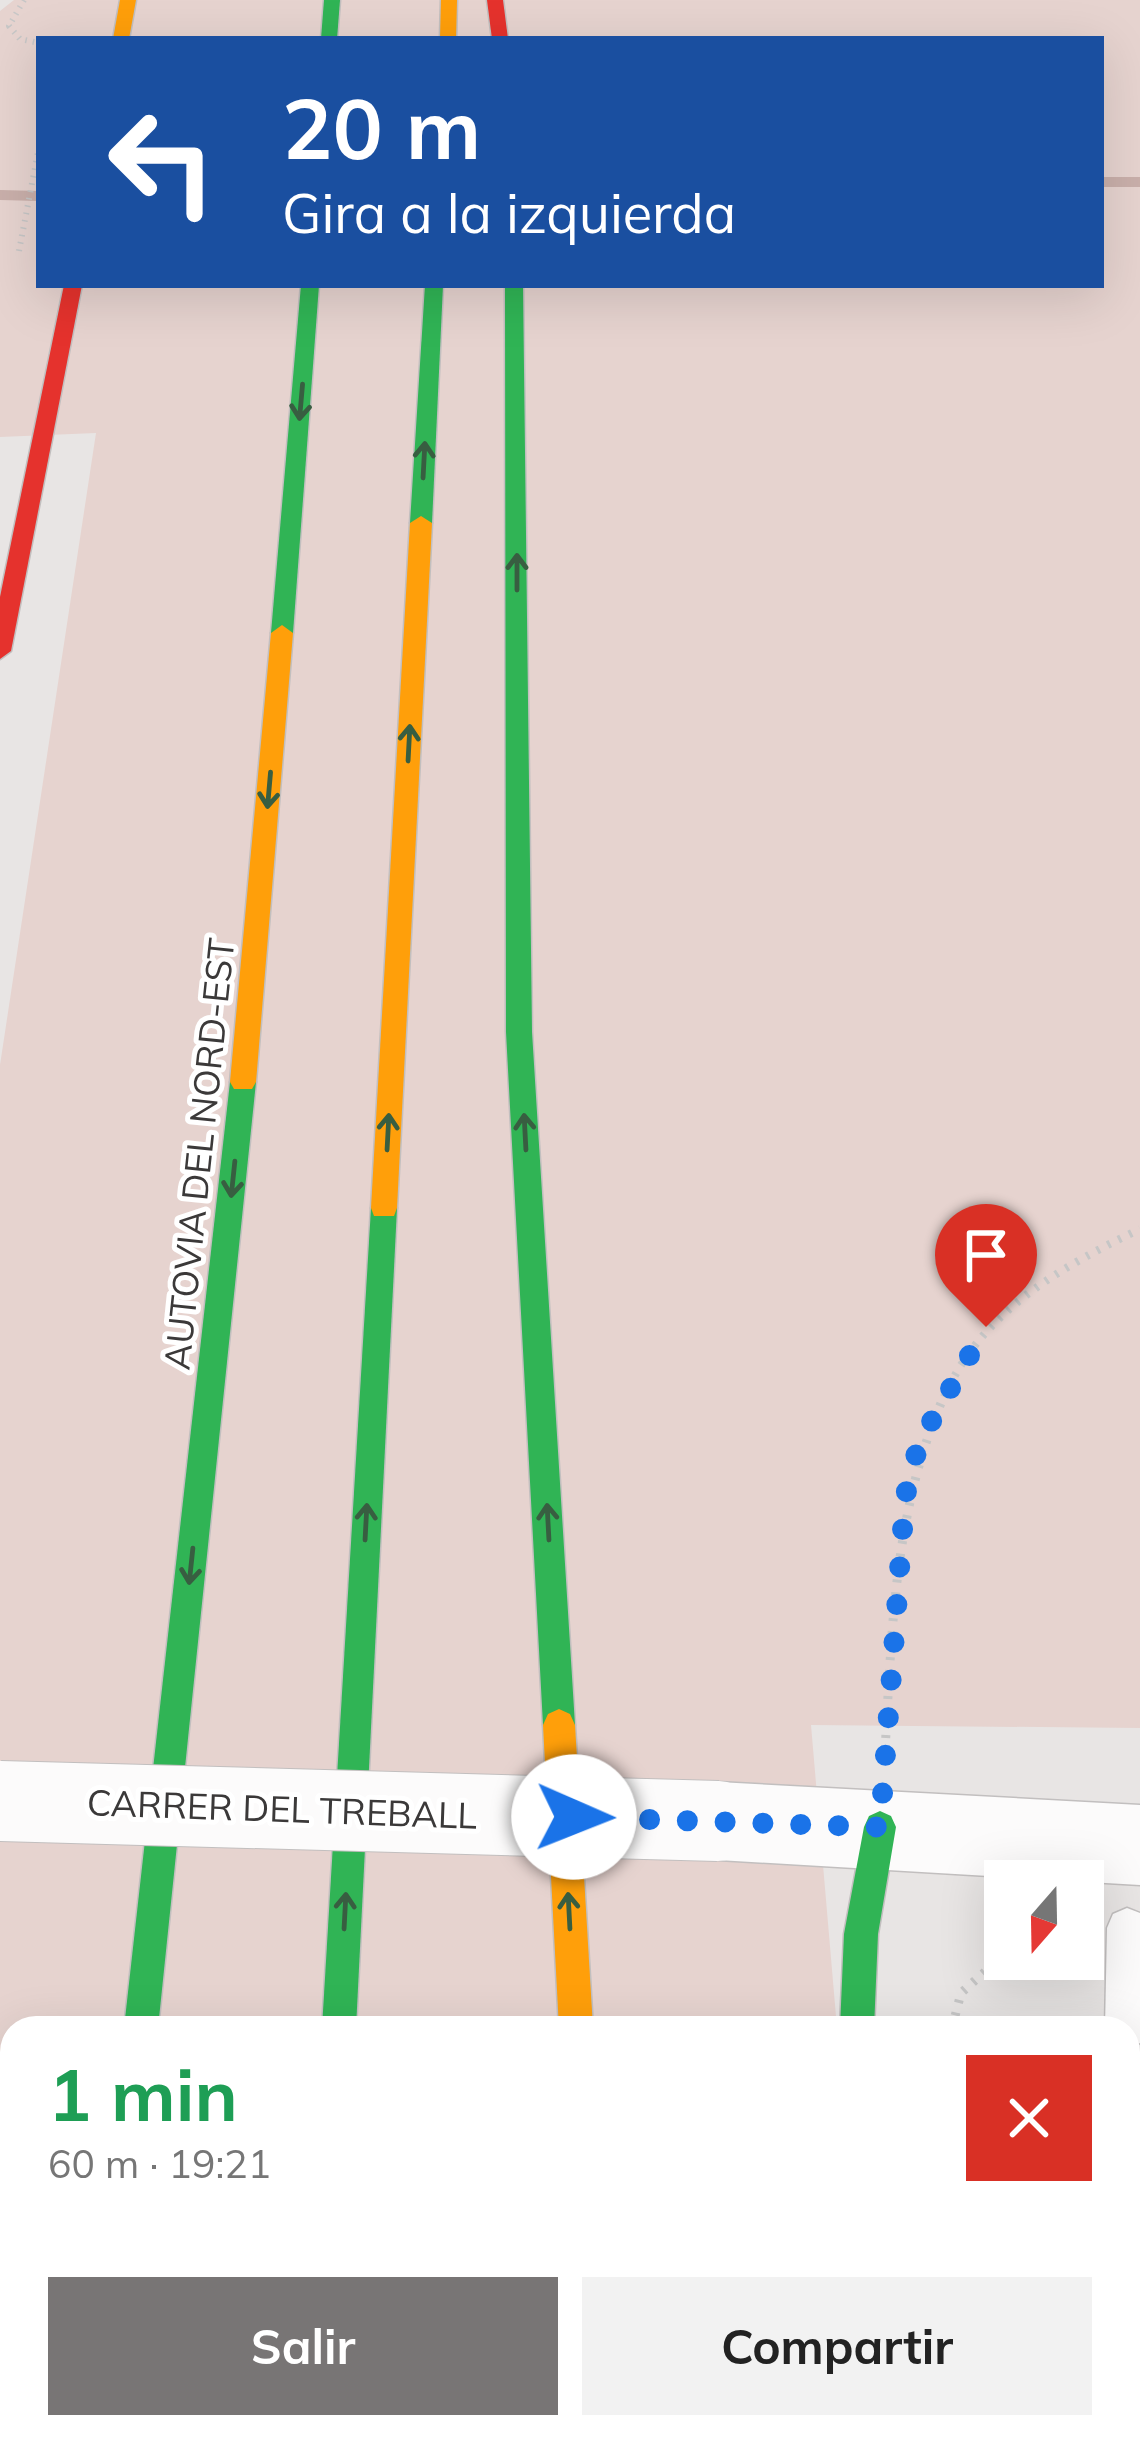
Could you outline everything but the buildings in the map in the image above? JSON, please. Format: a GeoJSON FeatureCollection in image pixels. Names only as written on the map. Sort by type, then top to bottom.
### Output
{"type":"FeatureCollection","features":[{"type":"Feature","properties":{"kind":"main road"},"geometry":{"type":"LineString","coordinates":[[122,36],[128,0]]}},
{"type":"Feature","properties":{"kind":"main road"},"geometry":{"type":"LineString","coordinates":[[329,36],[332,0]]}},
{"type":"Feature","properties":{"kind":"main road"},"geometry":{"type":"LineString","coordinates":[[448,36],[449,0]]}},
{"type":"Feature","properties":{"kind":"main road"},"geometry":{"type":"LineString","coordinates":[[495,0],[500,36]]}},
{"type":"Feature","properties":{"kind":"main road"},"geometry":{"type":"LineString","coordinates":[[0,651],[18,470],[72,288]]}},
{"type":"Feature","properties":{"kind":"main road","name":"AUTOVIA DEL NORD-EST"},"geometry":{"type":"LineString","coordinates":[[142,2016],[253,992],[310,288]]}},
{"type":"Feature","properties":{"kind":"main road"},"geometry":{"type":"LineString","coordinates":[[340,2016],[434,288]]}},
{"type":"Feature","properties":{"kind":"main road"},"geometry":{"type":"LineString","coordinates":[[514,288],[519,1032],[575,2016]]}},
{"type":"Feature","properties":{"kind":"main road"},"geometry":{"type":"LineString","coordinates":[[857,2016],[861,1934],[880,1827]]}},
{"type":"Feature","properties":{"kind":"street","name":"CARRER DEL TREBALL"},"geometry":{"type":"LineString","coordinates":[[0,1802],[880,1827],[1140,1845]]}},
{"type":"Feature","properties":{"kind":"lane"},"geometry":{"type":"LineString","coordinates":[[1126,2016],[1127,1928]]}},
{"type":"Feature","properties":{"kind":"path"},"geometry":{"type":"LineString","coordinates":[[24,0],[9,26],[20,39],[36,43]]}},
{"type":"Feature","properties":{"kind":"path"},"geometry":{"type":"LineString","coordinates":[[24,218],[36,159]]}},
{"type":"Feature","properties":{"kind":"path"},"geometry":{"type":"LineString","coordinates":[[880,1827],[897,1557],[919,1443],[986,1327],[1032,1286],[1140,1229]]}},
{"type":"Feature","properties":{"kind":"path"},"geometry":{"type":"LineString","coordinates":[[955,2016],[961,1993],[984,1973]]}},
{"type":"Feature","properties":{"kind":"shaded area"},"geometry":{"type":"Polygon","coordinates":[[[14,0],[1140,0],[1140,1728],[811,1725],[836,2016],[0,2016],[0,1065],[96,433],[0,437],[0,11],[14,0]]]}},
{"type":"Feature","properties":{"kind":"waterway"},"geometry":{"type":"LineString","coordinates":[[1104,182],[1140,182]]}},
{"type":"Feature","properties":{"kind":"waterway"},"geometry":{"type":"LineString","coordinates":[[0,195],[36,196]]}},
{"type":"Feature","properties":{"kind":"traffic: fast"},"geometry":{"type":"LineString","coordinates":[[329,36],[332,0]]}},
{"type":"Feature","properties":{"kind":"traffic: fast"},"geometry":{"type":"LineString","coordinates":[[282,633],[310,288]]}},
{"type":"Feature","properties":{"kind":"traffic: fast"},"geometry":{"type":"LineString","coordinates":[[421,523],[434,288]]}},
{"type":"Feature","properties":{"kind":"traffic: fast"},"geometry":{"type":"LineString","coordinates":[[514,288],[519,1032],[559,1725]]}},
{"type":"Feature","properties":{"kind":"traffic: fast"},"geometry":{"type":"LineString","coordinates":[[142,2016],[243,1082]]}},
{"type":"Feature","properties":{"kind":"traffic: fast"},"geometry":{"type":"LineString","coordinates":[[340,2016],[384,1208]]}},
{"type":"Feature","properties":{"kind":"traffic: fast"},"geometry":{"type":"LineString","coordinates":[[858,2016],[861,1934],[880,1827]]}},
{"type":"Feature","properties":{"kind":"traffic: slow"},"geometry":{"type":"LineString","coordinates":[[122,36],[128,0]]}},
{"type":"Feature","properties":{"kind":"traffic: slow"},"geometry":{"type":"LineString","coordinates":[[448,36],[449,0]]}},
{"type":"Feature","properties":{"kind":"traffic: slow"},"geometry":{"type":"LineString","coordinates":[[384,1208],[421,523]]}},
{"type":"Feature","properties":{"kind":"traffic: slow"},"geometry":{"type":"LineString","coordinates":[[243,1082],[282,633]]}},
{"type":"Feature","properties":{"kind":"traffic: slow"},"geometry":{"type":"LineString","coordinates":[[559,1725],[575,2016]]}},
{"type":"Feature","properties":{"kind":"traffic: jam"},"geometry":{"type":"LineString","coordinates":[[495,0],[500,36]]}},
{"type":"Feature","properties":{"kind":"traffic: jam"},"geometry":{"type":"LineString","coordinates":[[0,651],[72,288]]}},
{"type":"Feature","properties":{"kind":"route"},"geometry":{"type":"LineString","coordinates":[[574,1817],[880,1827],[905,1497],[919,1443],[986,1327]]}}]}
